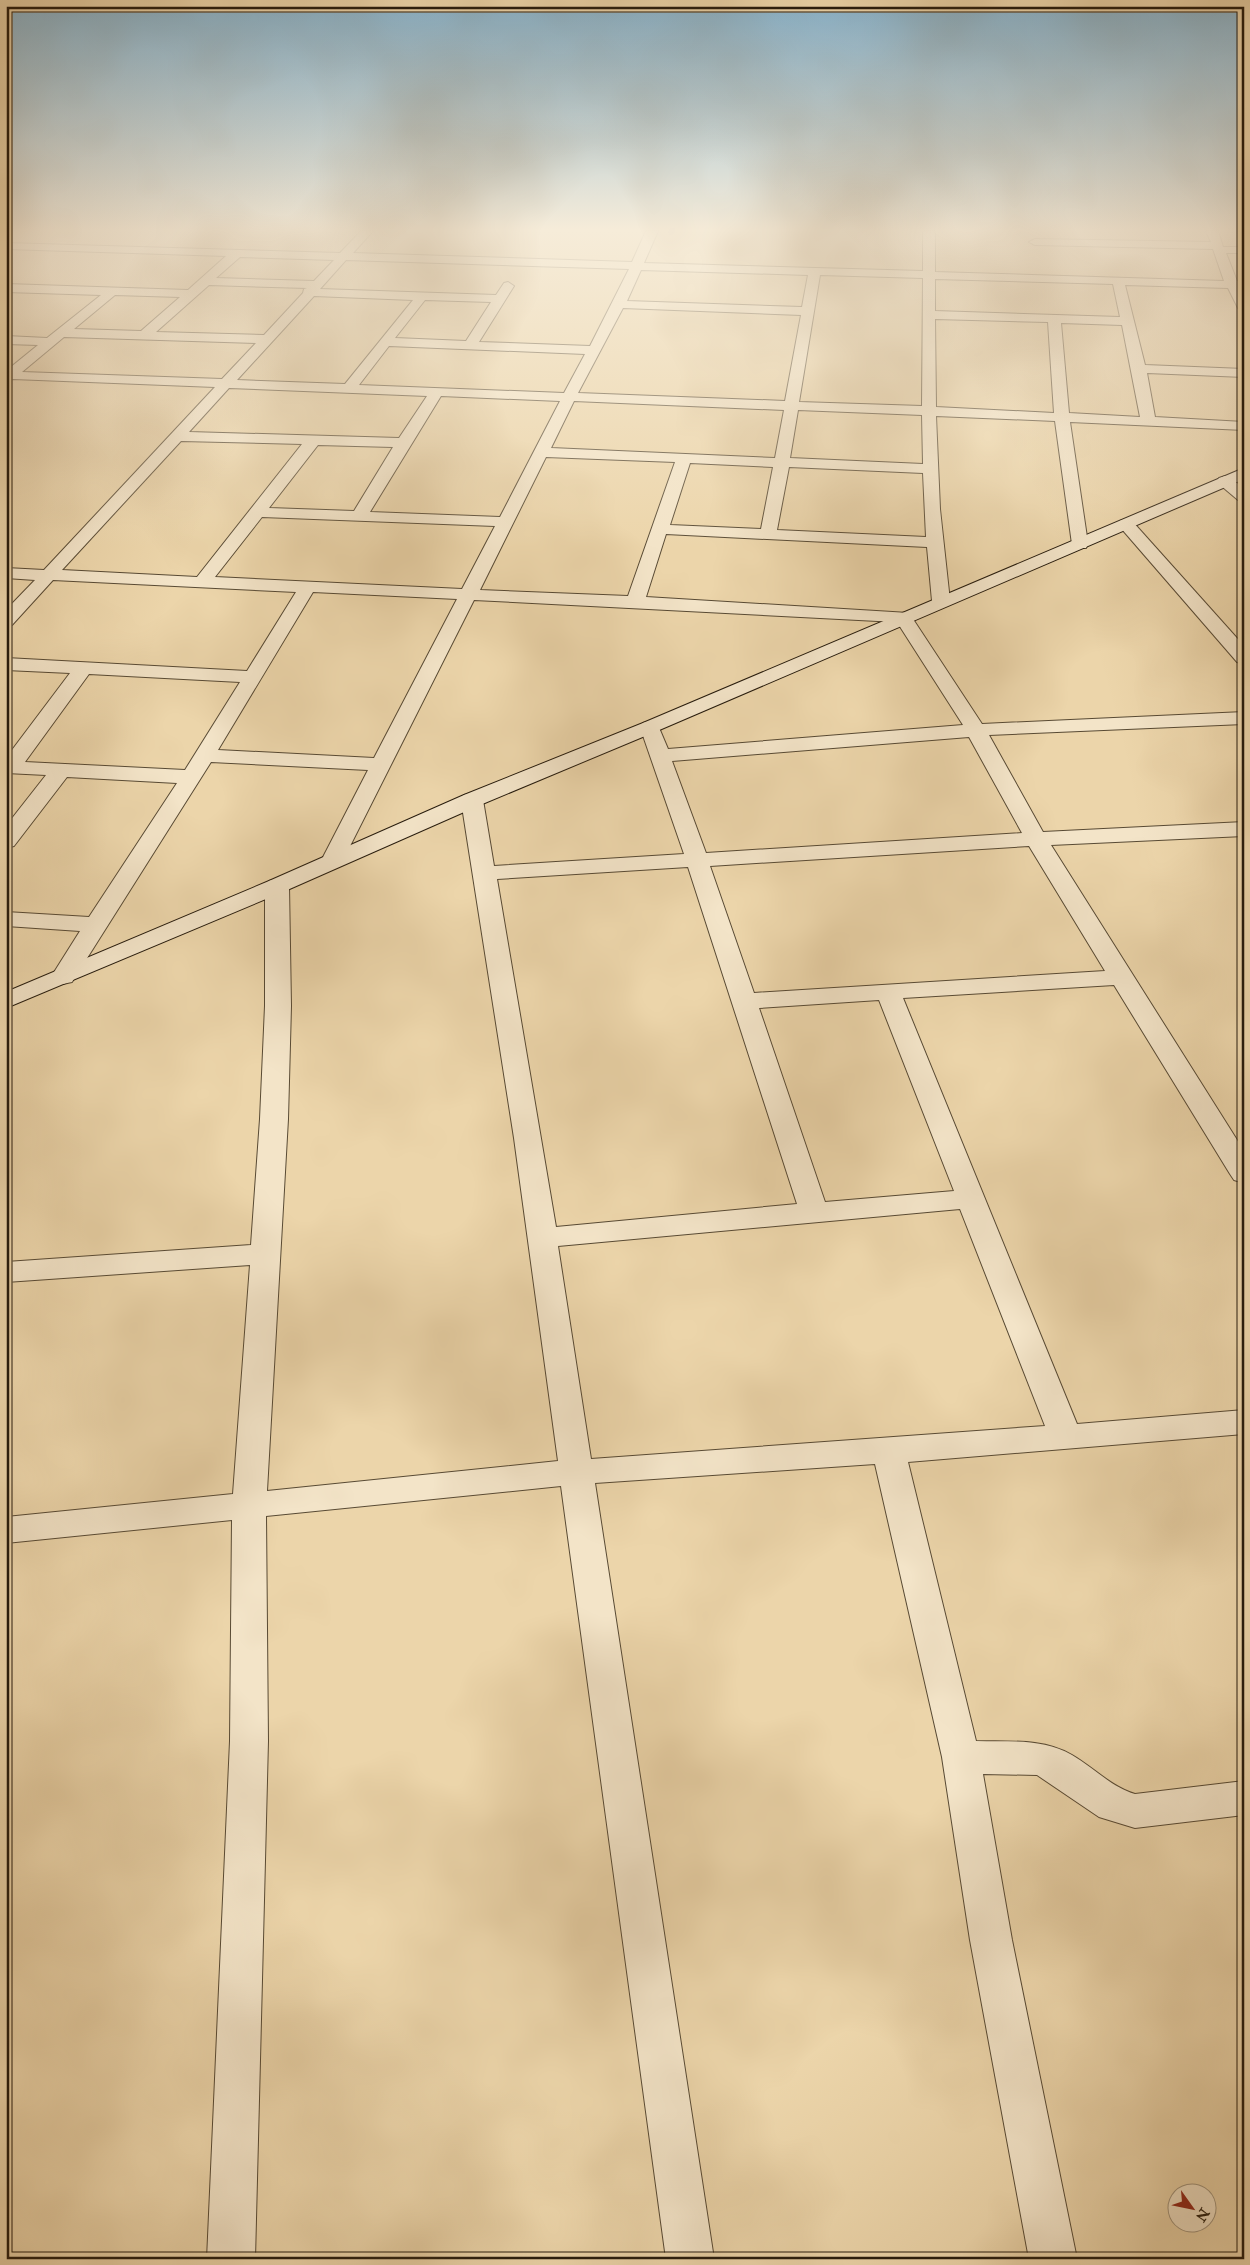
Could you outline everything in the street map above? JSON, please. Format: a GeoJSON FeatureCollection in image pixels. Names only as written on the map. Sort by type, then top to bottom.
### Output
{"type":"FeatureCollection","features":[{"type":"Feature","properties":{"kind":"street"},"geometry":{"type":"LineString","coordinates":[[7,376],[56,337]]}},
{"type":"Feature","properties":{"kind":"street"},"geometry":{"type":"LineString","coordinates":[[196,337],[266,339]]}},
{"type":"Feature","properties":{"kind":"street"},"geometry":{"type":"LineString","coordinates":[[6,621],[268,337]]}},
{"type":"Feature","properties":{"kind":"street"},"geometry":{"type":"LineString","coordinates":[[348,389],[390,337]]}},
{"type":"Feature","properties":{"kind":"street"},"geometry":{"type":"LineString","coordinates":[[470,345],[475,337]]}},
{"type":"Feature","properties":{"kind":"street"},"geometry":{"type":"LineString","coordinates":[[332,861],[601,337]]}},
{"type":"Feature","properties":{"kind":"street"},"geometry":{"type":"LineString","coordinates":[[768,534],[803,337]]}},
{"type":"Feature","properties":{"kind":"street"},"geometry":{"type":"LineString","coordinates":[[928,337],[930,469],[934,542],[942,602]]}},
{"type":"Feature","properties":{"kind":"street"},"geometry":{"type":"LineString","coordinates":[[1055,337],[1062,417],[1080,544]]}},
{"type":"Feature","properties":{"kind":"street"},"geometry":{"type":"LineString","coordinates":[[1130,337],[1139,369],[1148,421]]}},
{"type":"Feature","properties":{"kind":"street"},"geometry":{"type":"LineString","coordinates":[[6,340],[50,342]]}},
{"type":"Feature","properties":{"kind":"street"},"geometry":{"type":"LineString","coordinates":[[386,342],[594,350]]}},
{"type":"Feature","properties":{"kind":"street"},"geometry":{"type":"LineString","coordinates":[[1139,369],[1244,373]]}},
{"type":"Feature","properties":{"kind":"street"},"geometry":{"type":"LineString","coordinates":[[7,376],[928,411],[1244,426]]}},
{"type":"Feature","properties":{"kind":"street"},"geometry":{"type":"LineString","coordinates":[[359,516],[403,443],[437,392]]}},
{"type":"Feature","properties":{"kind":"street"},"geometry":{"type":"LineString","coordinates":[[177,436],[403,443]]}},
{"type":"Feature","properties":{"kind":"street"},"geometry":{"type":"LineString","coordinates":[[202,582],[313,440]]}},
{"type":"Feature","properties":{"kind":"street"},"geometry":{"type":"LineString","coordinates":[[542,452],[930,469]]}},
{"type":"Feature","properties":{"kind":"street"},"geometry":{"type":"LineString","coordinates":[[635,602],[684,458]]}},
{"type":"Feature","properties":{"kind":"street"},"geometry":{"type":"LineString","coordinates":[[6,1001],[277,886],[472,800],[650,727],[903,617],[1080,544],[1235,477],[1244,497]]}},
{"type":"Feature","properties":{"kind":"street"},"geometry":{"type":"LineString","coordinates":[[256,512],[506,522]]}},
{"type":"Feature","properties":{"kind":"street"},"geometry":{"type":"LineString","coordinates":[[1126,524],[1244,658]]}},
{"type":"Feature","properties":{"kind":"street"},"geometry":{"type":"LineString","coordinates":[[659,529],[934,542]]}},
{"type":"Feature","properties":{"kind":"street"},"geometry":{"type":"LineString","coordinates":[[6,573],[635,602],[903,617]]}},
{"type":"Feature","properties":{"kind":"street"},"geometry":{"type":"LineString","coordinates":[[63,977],[191,777],[308,587]]}},
{"type":"Feature","properties":{"kind":"street"},"geometry":{"type":"LineString","coordinates":[[903,617],[976,730],[1036,839],[1244,1174]]}},
{"type":"Feature","properties":{"kind":"street"},"geometry":{"type":"LineString","coordinates":[[6,664],[252,677]]}},
{"type":"Feature","properties":{"kind":"street"},"geometry":{"type":"LineString","coordinates":[[8,767],[84,668]]}},
{"type":"Feature","properties":{"kind":"street"},"geometry":{"type":"LineString","coordinates":[[660,756],[976,730],[1244,718]]}},
{"type":"Feature","properties":{"kind":"street"},"geometry":{"type":"LineString","coordinates":[[650,727],[697,860],[814,1212]]}},
{"type":"Feature","properties":{"kind":"street"},"geometry":{"type":"LineString","coordinates":[[204,755],[382,765]]}},
{"type":"Feature","properties":{"kind":"street"},"geometry":{"type":"LineString","coordinates":[[8,767],[191,777]]}},
{"type":"Feature","properties":{"kind":"street"},"geometry":{"type":"LineString","coordinates":[[6,841],[61,770]]}},
{"type":"Feature","properties":{"kind":"street"},"geometry":{"type":"LineString","coordinates":[[472,800],[528,1138],[690,2259]]}},
{"type":"Feature","properties":{"kind":"street"},"geometry":{"type":"LineString","coordinates":[[484,873],[1036,839],[1244,829]]}},
{"type":"Feature","properties":{"kind":"street"},"geometry":{"type":"LineString","coordinates":[[231,2259],[249,1740],[249,1504],[266,1254],[277,1015],[277,886]]}},
{"type":"Feature","properties":{"kind":"street"},"geometry":{"type":"LineString","coordinates":[[6,919],[98,925]]}},
{"type":"Feature","properties":{"kind":"street"},"geometry":{"type":"LineString","coordinates":[[744,1001],[1122,977]]}},
{"type":"Feature","properties":{"kind":"street"},"geometry":{"type":"LineString","coordinates":[[888,991],[1065,1435]]}},
{"type":"Feature","properties":{"kind":"street"},"geometry":{"type":"LineString","coordinates":[[542,1238],[970,1199]]}},
{"type":"Feature","properties":{"kind":"street"},"geometry":{"type":"LineString","coordinates":[[6,1272],[266,1254]]}},
{"type":"Feature","properties":{"kind":"street"},"geometry":{"type":"LineString","coordinates":[[6,1530],[575,1472],[889,1451],[1065,1435],[1244,1422]]}},
{"type":"Feature","properties":{"kind":"street"},"geometry":{"type":"LineString","coordinates":[[889,1451],[962,1758],[991,1940],[1053,2259]]}},
{"type":"Feature","properties":{"kind":"street"},"geometry":{"type":"LineString","coordinates":[[962,1758],[1039,1759],[1057,1766],[1113,1806],[1135,1811],[1244,1798]]}}]}
